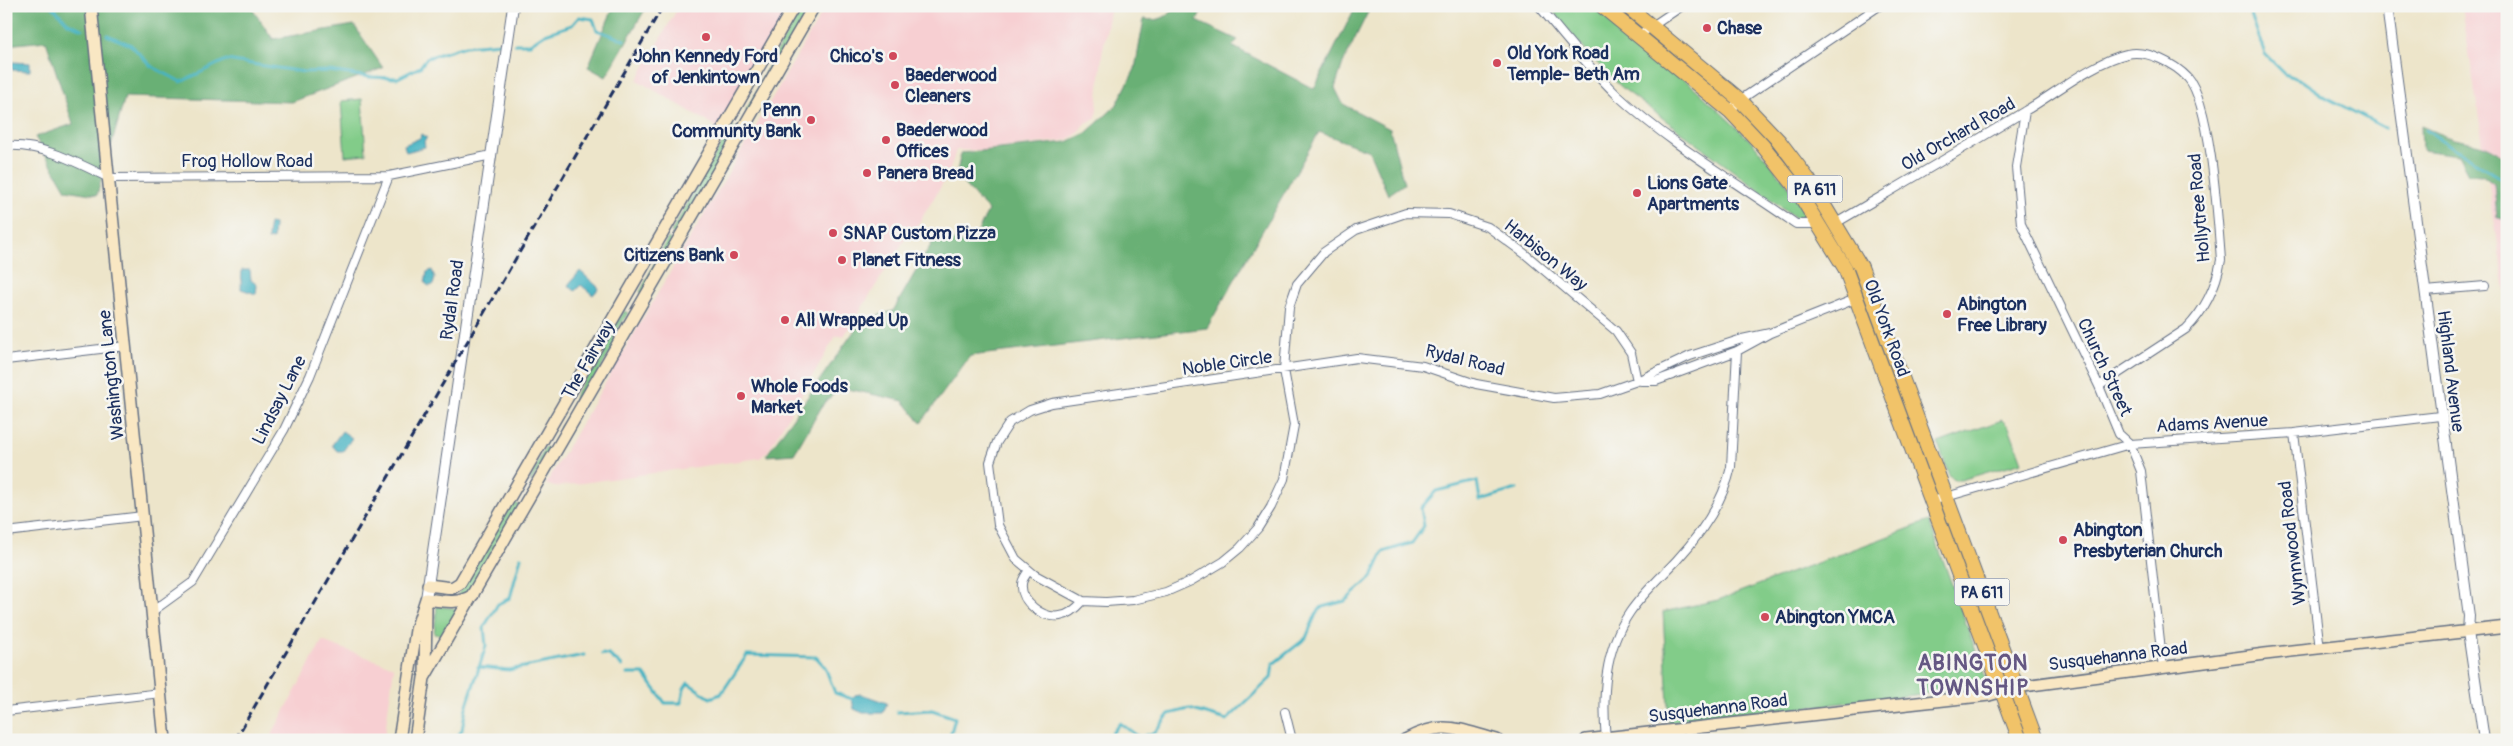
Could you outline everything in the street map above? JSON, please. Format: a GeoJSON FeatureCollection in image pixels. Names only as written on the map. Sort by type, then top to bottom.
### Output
{"type":"FeatureCollection","features":[{"type":"Feature","properties":{"kind":"highway","name":"Old York Road"},"geometry":{"type":"LineString","coordinates":[[1602,6],[1639,34],[1730,111],[1775,162],[1820,224],[1845,268],[2020,740]]}},
{"type":"Feature","properties":{"kind":"highway","name":"Old York Road"},"geometry":{"type":"LineString","coordinates":[[1627,6],[1740,100],[1779,141],[1808,179],[1861,267],[2036,740]]}},
{"type":"Feature","properties":{"kind":"main road","name":"Washington Lane"},"geometry":{"type":"LineString","coordinates":[[91,6],[165,740]]}},
{"type":"Feature","properties":{"kind":"main road","name":"The Fairway"},"geometry":{"type":"LineString","coordinates":[[428,585],[452,588],[460,583],[794,6]]}},
{"type":"Feature","properties":{"kind":"main road","name":"The Fairway"},"geometry":{"type":"LineString","coordinates":[[415,740],[424,678],[814,6]]}},
{"type":"Feature","properties":{"kind":"main road"},"geometry":{"type":"LineString","coordinates":[[514,488],[529,497]]}},
{"type":"Feature","properties":{"kind":"main road"},"geometry":{"type":"LineString","coordinates":[[426,598],[460,601],[473,595]]}},
{"type":"Feature","properties":{"kind":"main road","name":"Rydal Road"},"geometry":{"type":"LineString","coordinates":[[424,678],[426,598]]}},
{"type":"Feature","properties":{"kind":"main road","name":"Rydal Road"},"geometry":{"type":"LineString","coordinates":[[399,740],[416,630],[426,598]]}},
{"type":"Feature","properties":{"kind":"main road","name":"Susquehanna Road"},"geometry":{"type":"LineString","coordinates":[[1586,740],[1990,695],[2016,686],[2507,627]]}},
{"type":"Feature","properties":{"kind":"main road"},"geometry":{"type":"LineString","coordinates":[[1404,740],[1430,729],[1446,727],[1461,728],[1498,740]]}},
{"type":"Feature","properties":{"kind":"street","name":"Rydal Road"},"geometry":{"type":"LineString","coordinates":[[426,598],[513,6]]}},
{"type":"Feature","properties":{"kind":"street"},"geometry":{"type":"LineString","coordinates":[[1539,6],[1578,53],[1617,95],[1656,128],[1796,224],[1820,224]]}},
{"type":"Feature","properties":{"kind":"street"},"geometry":{"type":"LineString","coordinates":[[1639,34],[1682,6]]}},
{"type":"Feature","properties":{"kind":"street"},"geometry":{"type":"LineString","coordinates":[[1730,111],[1740,100],[1879,6]]}},
{"type":"Feature","properties":{"kind":"street","name":"Highland Avenue"},"geometry":{"type":"LineString","coordinates":[[2387,6],[2440,416],[2469,616],[2468,632],[2484,740]]}},
{"type":"Feature","properties":{"kind":"street","name":"Hollytree Road"},"geometry":{"type":"LineString","coordinates":[[2094,68],[2128,53],[2138,54],[2158,57],[2175,66],[2189,79],[2196,92],[2206,126],[2221,260],[2212,294],[2196,319],[2173,338],[2099,386]]}},
{"type":"Feature","properties":{"kind":"street","name":"Old Orchard Road"},"geometry":{"type":"LineString","coordinates":[[1836,223],[2026,111],[2094,68]]}},
{"type":"Feature","properties":{"kind":"street","name":"Church Street"},"geometry":{"type":"LineString","coordinates":[[2026,111],[2016,167],[2021,224],[2099,386],[2119,434],[2130,444],[2141,471],[2163,668]]}},
{"type":"Feature","properties":{"kind":"street","name":"Frog Hollow Road"},"geometry":{"type":"LineString","coordinates":[[6,146],[22,144],[70,160],[109,178],[389,176],[492,155]]}},
{"type":"Feature","properties":{"kind":"street","name":"Lindsay Lane"},"geometry":{"type":"LineString","coordinates":[[153,612],[193,582],[284,430],[310,376],[389,176]]}},
{"type":"Feature","properties":{"kind":"street","name":"Harbison Way"},"geometry":{"type":"LineString","coordinates":[[1284,370],[1289,307],[1297,284],[1324,252],[1356,230],[1406,213],[1449,214],[1488,227],[1525,254],[1616,331],[1630,353],[1637,381]]}},
{"type":"Feature","properties":{"kind":"street"},"geometry":{"type":"LineString","coordinates":[[2425,291],[2485,286]]}},
{"type":"Feature","properties":{"kind":"street","name":"Rydal Road"},"geometry":{"type":"LineString","coordinates":[[1637,381],[1656,381],[1737,351],[1770,333],[1871,292]]}},
{"type":"Feature","properties":{"kind":"street","name":"Rydal Road"},"geometry":{"type":"LineString","coordinates":[[1284,370],[1357,358],[1423,366],[1476,384],[1554,398],[1600,394],[1637,381],[1668,367],[1678,360],[1742,339],[1770,333]]}},
{"type":"Feature","properties":{"kind":"street"},"geometry":{"type":"LineString","coordinates":[[6,360],[126,346]]}},
{"type":"Feature","properties":{"kind":"street"},"geometry":{"type":"LineString","coordinates":[[1704,351],[1707,362]]}},
{"type":"Feature","properties":{"kind":"street"},"geometry":{"type":"LineString","coordinates":[[1606,739],[1603,688],[1611,653],[1630,612],[1702,530],[1727,485],[1731,467],[1737,351]]}},
{"type":"Feature","properties":{"kind":"street","name":"Noble Circle"},"geometry":{"type":"LineString","coordinates":[[1284,370],[1294,425],[1284,479],[1272,507],[1240,548],[1223,562],[1166,592],[1133,600],[1083,601],[1029,570],[1016,559],[998,525],[994,505],[990,462],[997,442],[1010,422],[1030,410],[1052,403],[1284,370]]}},
{"type":"Feature","properties":{"kind":"street","name":"Adams Avenue"},"geometry":{"type":"LineString","coordinates":[[1932,501],[2130,444],[2294,433],[2440,416]]}},
{"type":"Feature","properties":{"kind":"street","name":"Wynnwood Road"},"geometry":{"type":"LineString","coordinates":[[2294,433],[2320,649]]}},
{"type":"Feature","properties":{"kind":"street"},"geometry":{"type":"LineString","coordinates":[[6,532],[143,516]]}},
{"type":"Feature","properties":{"kind":"street"},"geometry":{"type":"LineString","coordinates":[[1029,570],[1022,582],[1022,593],[1030,605],[1043,614],[1059,616],[1074,610],[1083,601]]}},
{"type":"Feature","properties":{"kind":"street"},"geometry":{"type":"LineString","coordinates":[[6,711],[161,693]]}},
{"type":"Feature","properties":{"kind":"street"},"geometry":{"type":"LineString","coordinates":[[1285,712],[1292,740]]}},
{"type":"Feature","properties":{"kind":"shaded area"},"geometry":{"type":"Polygon","coordinates":[[[679,6],[790,6],[720,129],[637,80],[679,6]]]}},
{"type":"Feature","properties":{"kind":"shaded area"},"geometry":{"type":"Polygon","coordinates":[[[826,6],[1111,6],[1102,55],[1096,119],[1085,123],[1080,132],[1067,140],[983,150],[956,150],[949,173],[914,231],[911,230],[844,336],[836,336],[768,451],[760,458],[554,487],[546,484],[826,6]]]}},
{"type":"Feature","properties":{"kind":"shaded area"},"geometry":{"type":"Polygon","coordinates":[[[2462,6],[2507,6],[2507,301],[2506,298],[2462,6]]]}},
{"type":"Feature","properties":{"kind":"shaded area"},"geometry":{"type":"Polygon","coordinates":[[[322,641],[394,667],[384,740],[269,740],[322,641]]]}},
{"type":"Feature","properties":{"kind":"green space"},"geometry":{"type":"Polygon","coordinates":[[[6,6],[250,6],[273,39],[354,25],[383,68],[292,102],[125,97],[97,195],[66,190],[35,137],[73,124],[46,41],[6,45],[6,6]]]}},
{"type":"Feature","properties":{"kind":"green space"},"geometry":{"type":"Polygon","coordinates":[[[614,6],[647,6],[606,77],[588,67],[614,6]]]}},
{"type":"Feature","properties":{"kind":"green space"},"geometry":{"type":"Polygon","coordinates":[[[802,6],[811,6],[749,112],[746,110],[759,88],[762,78],[802,6]]]}},
{"type":"Feature","properties":{"kind":"green space"},"geometry":{"type":"Polygon","coordinates":[[[1178,6],[1204,6],[1197,21],[1238,40],[1232,46],[1314,89],[1356,6],[1371,6],[1343,63],[1335,88],[1343,104],[1390,129],[1404,184],[1388,195],[1369,151],[1319,132],[1207,328],[970,356],[921,423],[903,401],[848,389],[835,393],[824,403],[794,454],[766,456],[862,320],[893,311],[936,236],[972,245],[988,210],[956,176],[961,153],[1067,142],[1086,133],[1116,106],[1135,69],[1144,19],[1154,20],[1162,18],[1178,6]]]}},
{"type":"Feature","properties":{"kind":"green space"},"geometry":{"type":"Polygon","coordinates":[[[1549,6],[1594,6],[1696,89],[1754,144],[1791,189],[1805,215],[1796,218],[1625,90],[1576,39],[1549,6]]]}},
{"type":"Feature","properties":{"kind":"green space"},"geometry":{"type":"Polygon","coordinates":[[[362,99],[366,154],[345,156],[341,101],[362,99]]]}},
{"type":"Feature","properties":{"kind":"green space"},"geometry":{"type":"Polygon","coordinates":[[[732,126],[735,128],[721,154],[719,164],[677,236],[671,232],[732,126]]]}},
{"type":"Feature","properties":{"kind":"green space"},"geometry":{"type":"Polygon","coordinates":[[[2421,126],[2450,138],[2489,147],[2501,155],[2507,162],[2507,221],[2497,217],[2494,184],[2482,175],[2468,174],[2458,155],[2422,150],[2421,126]]]}},
{"type":"Feature","properties":{"kind":"green space"},"geometry":{"type":"Polygon","coordinates":[[[668,238],[672,241],[643,294],[640,292],[668,238]]]}},
{"type":"Feature","properties":{"kind":"green space"},"geometry":{"type":"Polygon","coordinates":[[[624,311],[628,313],[614,335],[614,346],[564,431],[560,428],[573,407],[575,395],[624,311]]]}},
{"type":"Feature","properties":{"kind":"green space"},"geometry":{"type":"Polygon","coordinates":[[[2002,420],[2009,427],[2022,462],[1961,480],[1954,480],[1949,475],[1938,443],[2002,420]]]}},
{"type":"Feature","properties":{"kind":"green space"},"geometry":{"type":"Polygon","coordinates":[[[545,447],[551,450],[531,482],[530,480],[545,447]]]}},
{"type":"Feature","properties":{"kind":"green space"},"geometry":{"type":"Polygon","coordinates":[[[512,504],[519,505],[468,592],[459,597],[458,594],[512,504]]]}},
{"type":"Feature","properties":{"kind":"green space","name":"Abington YMCA"},"geometry":{"type":"Polygon","coordinates":[[[1929,521],[1987,682],[1983,687],[1669,723],[1663,612],[1718,600],[1929,521]]]}},
{"type":"Feature","properties":{"kind":"green space"},"geometry":{"type":"Polygon","coordinates":[[[437,606],[459,609],[444,635],[434,634],[437,606]]]}},
{"type":"Feature","properties":{"kind":"water"},"geometry":{"type":"Polygon","coordinates":[[[12,62],[30,63],[30,71],[12,70],[12,62]]]}},
{"type":"Feature","properties":{"kind":"water"},"geometry":{"type":"Polygon","coordinates":[[[421,134],[427,138],[424,141],[425,147],[406,152],[404,145],[420,138],[421,134]]]}},
{"type":"Feature","properties":{"kind":"water"},"geometry":{"type":"Polygon","coordinates":[[[269,223],[274,224],[273,239],[268,240],[269,223]]]}},
{"type":"Feature","properties":{"kind":"water"},"geometry":{"type":"Polygon","coordinates":[[[242,270],[250,270],[251,280],[257,285],[256,294],[241,289],[242,270]]]}},
{"type":"Feature","properties":{"kind":"water"},"geometry":{"type":"Polygon","coordinates":[[[432,270],[435,278],[433,285],[429,286],[425,283],[427,272],[432,270]]]}},
{"type":"Feature","properties":{"kind":"water"},"geometry":{"type":"Polygon","coordinates":[[[580,271],[599,288],[593,295],[581,285],[575,291],[568,285],[580,271]]]}},
{"type":"Feature","properties":{"kind":"water"},"geometry":{"type":"Polygon","coordinates":[[[342,431],[352,438],[343,451],[337,451],[332,445],[342,431]]]}},
{"type":"Feature","properties":{"kind":"water"},"geometry":{"type":"Polygon","coordinates":[[[861,694],[887,703],[883,713],[863,713],[854,709],[852,699],[855,695],[861,694]]]}},
{"type":"Feature","properties":{"kind":"waterway"},"geometry":{"type":"LineString","coordinates":[[52,6],[68,23],[82,29]]}},
{"type":"Feature","properties":{"kind":"waterway"},"geometry":{"type":"LineString","coordinates":[[2248,6],[2265,54],[2285,74],[2301,80],[2327,98],[2385,128]]}},
{"type":"Feature","properties":{"kind":"waterway"},"geometry":{"type":"LineString","coordinates":[[515,44],[530,44],[545,34],[572,25],[579,17],[593,19],[597,30],[624,40]]}},
{"type":"Feature","properties":{"kind":"waterway"},"geometry":{"type":"LineString","coordinates":[[107,35],[131,45],[151,66],[181,82],[226,60],[304,72],[329,71],[369,77],[398,78],[420,67],[427,58],[465,46],[500,43]]}},
{"type":"Feature","properties":{"kind":"waterway"},"geometry":{"type":"LineString","coordinates":[[2426,130],[2507,182]]}},
{"type":"Feature","properties":{"kind":"waterway"},"geometry":{"type":"LineString","coordinates":[[1107,740],[1120,723],[1140,738],[1155,732],[1169,714],[1189,709],[1227,720],[1271,678],[1273,664],[1306,638],[1316,614],[1322,607],[1345,601],[1372,577],[1383,552],[1412,543],[1424,526],[1421,508],[1436,491],[1477,481],[1480,500],[1517,489]]}},
{"type":"Feature","properties":{"kind":"waterway"},"geometry":{"type":"LineString","coordinates":[[455,740],[462,730],[466,708],[486,646],[484,627],[498,604],[510,598],[521,557]]}},
{"type":"Feature","properties":{"kind":"waterway"},"geometry":{"type":"LineString","coordinates":[[602,654],[609,655],[622,666]]}},
{"type":"Feature","properties":{"kind":"waterway"},"geometry":{"type":"LineString","coordinates":[[478,667],[509,670],[584,655]]}},
{"type":"Feature","properties":{"kind":"waterway"},"geometry":{"type":"LineString","coordinates":[[627,674],[644,674],[665,703],[681,703],[684,689],[688,683],[710,698],[721,694],[747,655],[816,657],[825,667],[835,693],[855,700]]}},
{"type":"Feature","properties":{"kind":"waterway"},"geometry":{"type":"LineString","coordinates":[[897,712],[932,710],[955,718],[950,736],[952,740]]}},
{"type":"Feature","properties":{"kind":"railway"},"geometry":{"type":"LineString","coordinates":[[235,740],[663,6]]}},
{"type":"Feature","properties":{"kind":"place","name":"Chase"},"geometry":{"type":"Point","coordinates":[1707,28]}},
{"type":"Feature","properties":{"kind":"place","name":"John Kennedy Ford of Jenkintown"},"geometry":{"type":"Point","coordinates":[706,37]}},
{"type":"Feature","properties":{"kind":"place","name":"Chico's"},"geometry":{"type":"Point","coordinates":[893,56]}},
{"type":"Feature","properties":{"kind":"place","name":"Old York Road Temple- Beth Am"},"geometry":{"type":"Point","coordinates":[1497,63]}},
{"type":"Feature","properties":{"kind":"place","name":"Baederwood Cleaners"},"geometry":{"type":"Point","coordinates":[895,85]}},
{"type":"Feature","properties":{"kind":"place","name":"Penn Community Bank"},"geometry":{"type":"Point","coordinates":[811,120]}},
{"type":"Feature","properties":{"kind":"place","name":"Baederwood Offices"},"geometry":{"type":"Point","coordinates":[886,140]}},
{"type":"Feature","properties":{"kind":"place","name":"Panera Bread"},"geometry":{"type":"Point","coordinates":[867,173]}},
{"type":"Feature","properties":{"kind":"place","name":"Lions Gate Apartments"},"geometry":{"type":"Point","coordinates":[1637,193]}},
{"type":"Feature","properties":{"kind":"place","name":"SNAP Custom Pizza"},"geometry":{"type":"Point","coordinates":[833,233]}},
{"type":"Feature","properties":{"kind":"place","name":"Citizens Bank"},"geometry":{"type":"Point","coordinates":[734,255]}},
{"type":"Feature","properties":{"kind":"place","name":"Planet Fitness"},"geometry":{"type":"Point","coordinates":[842,260]}},
{"type":"Feature","properties":{"kind":"place","name":"Abington Free Library"},"geometry":{"type":"Point","coordinates":[1947,314]}},
{"type":"Feature","properties":{"kind":"place","name":"All Wrapped Up"},"geometry":{"type":"Point","coordinates":[785,320]}},
{"type":"Feature","properties":{"kind":"place","name":"Whole Foods Market"},"geometry":{"type":"Point","coordinates":[741,396]}},
{"type":"Feature","properties":{"kind":"place","name":"Abington Presbyterian Church"},"geometry":{"type":"Point","coordinates":[2063,540]}},
{"type":"Feature","properties":{"kind":"place","name":"Abington YMCA"},"geometry":{"type":"Point","coordinates":[1765,617]}},
{"type":"Feature","properties":{"kind":"district","name":"ABINGTON TOWNSHIP"},"geometry":{"type":"Point","coordinates":[1973,674]}}]}
